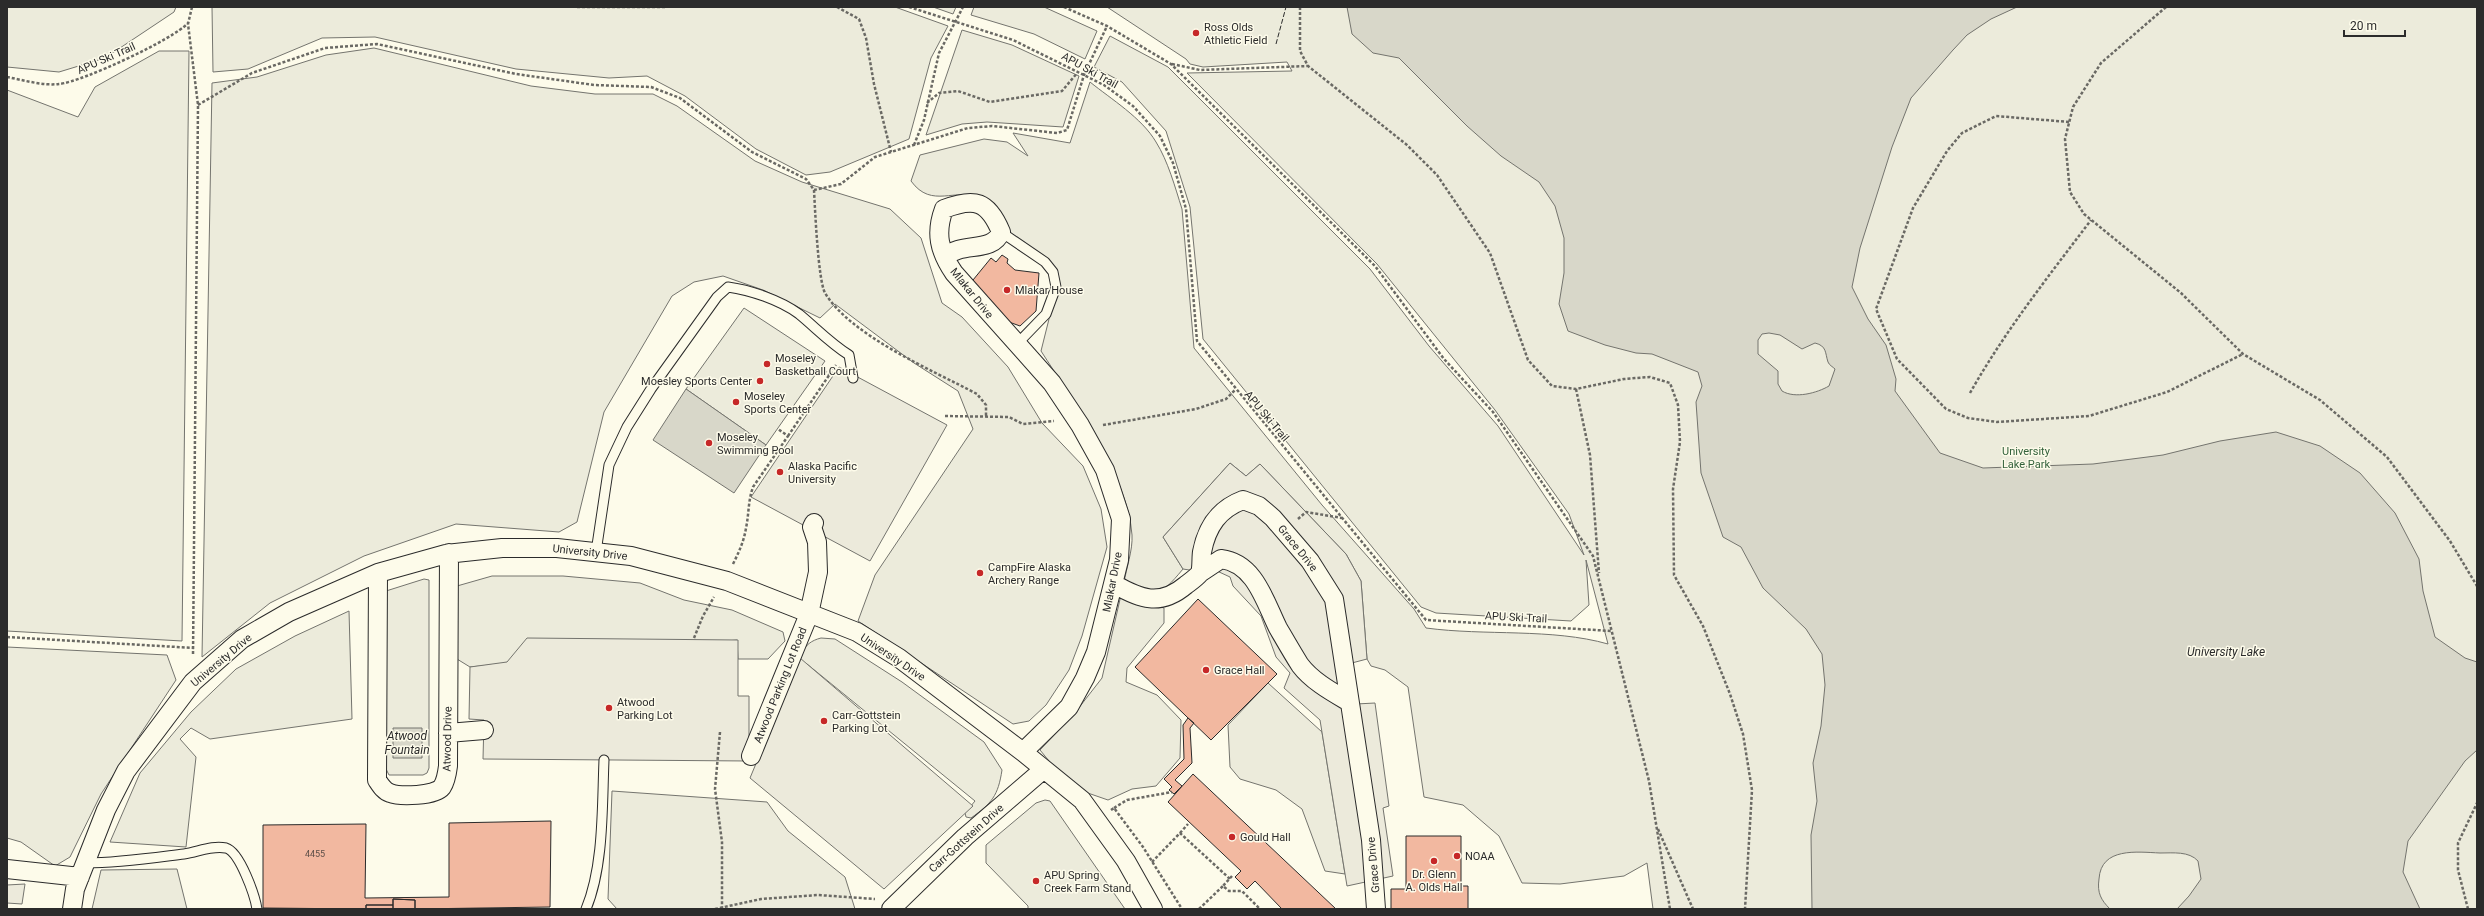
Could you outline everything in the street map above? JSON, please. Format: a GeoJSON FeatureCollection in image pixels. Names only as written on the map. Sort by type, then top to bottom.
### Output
{"type":"FeatureCollection","features":[{"type":"Feature","properties":{"kind":"street","name":"Mlakar Drive"},"geometry":{"type":"LineString","coordinates":[[945,257],[957,249],[992,244],[1001,232],[991,213],[980,204],[963,201],[944,209],[938,224],[939,241],[945,257],[954,273],[1016,345],[1052,383],[1080,425],[1105,470],[1121,519],[1119,560],[1114,584],[1096,652],[1086,678],[1069,707],[1023,752]]}},
{"type":"Feature","properties":{"kind":"street","name":"Grace Drive"},"geometry":{"type":"LineString","coordinates":[[1200,573],[1206,535],[1216,517],[1231,505],[1243,500],[1259,506],[1284,531],[1310,561],[1334,599],[1371,840],[1376,909]]}},
{"type":"Feature","properties":{"kind":"street","name":"Atwood Parking Lot Road"},"geometry":{"type":"LineString","coordinates":[[751,756],[809,614],[818,572],[817,542],[812,527],[814,523]]}},
{"type":"Feature","properties":{"kind":"street","name":"University Drive"},"geometry":{"type":"LineString","coordinates":[[72,909],[83,870],[106,810],[126,771],[193,682],[242,639],[289,612],[378,573],[449,554],[502,548],[557,548],[630,556],[727,581],[857,632],[899,658],[1023,752],[1082,800],[1126,861],[1153,909]]}},
{"type":"Feature","properties":{"kind":"street","name":"Atwood Drive"},"geometry":{"type":"LineString","coordinates":[[378,573],[377,780],[382,788],[391,794],[427,795],[441,789],[446,778],[448,733],[449,554]]}},
{"type":"Feature","properties":{"kind":"street"},"geometry":{"type":"LineString","coordinates":[[1114,584],[1143,598],[1167,598],[1221,559],[1229,560],[1248,573],[1262,590],[1279,629],[1301,666],[1325,688],[1349,702]]}},
{"type":"Feature","properties":{"kind":"street"},"geometry":{"type":"LineString","coordinates":[[448,733],[484,730]]}},
{"type":"Feature","properties":{"kind":"street","name":"Carr-Gottstein Drive"},"geometry":{"type":"LineString","coordinates":[[884,904],[1044,769]]}},
{"type":"Feature","properties":{"kind":"street"},"geometry":{"type":"LineString","coordinates":[[7,869],[83,870]]}},
{"type":"Feature","properties":{"kind":"lane","name":"Mlakar Drive"},"geometry":{"type":"LineString","coordinates":[[1001,232],[1045,262],[1053,272],[1056,287],[1046,314],[1016,345]]}},
{"type":"Feature","properties":{"kind":"lane"},"geometry":{"type":"LineString","coordinates":[[596,552],[608,465],[627,427],[717,297],[728,287],[742,289],[798,313],[830,343],[849,355],[853,378]]}},
{"type":"Feature","properties":{"kind":"lane"},"geometry":{"type":"LineString","coordinates":[[586,909],[596,872],[602,824],[604,760]]}},
{"type":"Feature","properties":{"kind":"lane"},"geometry":{"type":"LineString","coordinates":[[83,870],[122,862],[189,853],[213,847],[227,848],[234,853],[240,863],[255,895],[257,909]]}},
{"type":"Feature","properties":{"kind":"path"},"geometry":{"type":"LineString","coordinates":[[7,637],[194,648],[198,105],[188,24],[192,7]]}},
{"type":"Feature","properties":{"kind":"path"},"geometry":{"type":"LineString","coordinates":[[577,7],[664,7]]}},
{"type":"Feature","properties":{"kind":"path"},"geometry":{"type":"LineString","coordinates":[[837,7],[859,19],[866,38],[874,84],[891,152]]}},
{"type":"Feature","properties":{"kind":"path","name":"APU Ski Trail"},"geometry":{"type":"LineString","coordinates":[[909,7],[1013,40],[1104,85],[1133,106],[1160,136],[1173,163],[1186,209],[1197,341],[1426,620],[1612,631]]}},
{"type":"Feature","properties":{"kind":"path"},"geometry":{"type":"LineString","coordinates":[[914,146],[924,120],[939,53],[963,7]]}},
{"type":"Feature","properties":{"kind":"path"},"geometry":{"type":"LineString","coordinates":[[1064,7],[1107,26],[1171,64],[1375,266],[1444,359],[1493,412],[1593,556],[1649,781],[1670,909]]}},
{"type":"Feature","properties":{"kind":"path"},"geometry":{"type":"LineString","coordinates":[[1300,7],[1300,51],[1308,66],[1408,145],[1437,175],[1490,253],[1528,360],[1552,386],[1576,389],[1624,379],[1650,377],[1670,383],[1678,405],[1680,442],[1673,489],[1674,575],[1703,626],[1743,734],[1752,790],[1745,909]]}},
{"type":"Feature","properties":{"kind":"path"},"geometry":{"type":"LineString","coordinates":[[2166,7],[2101,62],[2073,107],[2065,139],[2070,192],[2084,214],[2181,293],[2243,354],[2320,400],[2387,457],[2450,541],[2477,586]]}},
{"type":"Feature","properties":{"kind":"path","name":"APU Ski Trail"},"geometry":{"type":"LineString","coordinates":[[7,78],[58,85],[86,77],[132,56],[188,24]]}},
{"type":"Feature","properties":{"kind":"path"},"geometry":{"type":"LineString","coordinates":[[814,190],[841,184],[875,157],[914,146],[942,134],[968,128],[992,126],[1057,133],[1067,130],[1084,75],[1107,26]]}},
{"type":"Feature","properties":{"kind":"path"},"geometry":{"type":"LineString","coordinates":[[198,105],[252,73],[325,48],[377,44],[516,74],[594,85],[651,86],[680,98],[752,152],[806,179],[814,190],[820,263],[825,292],[851,322],[872,337],[977,394],[986,405],[986,416]]}},
{"type":"Feature","properties":{"kind":"path"},"geometry":{"type":"LineString","coordinates":[[1171,64],[1200,70],[1308,66]]}},
{"type":"Feature","properties":{"kind":"path"},"geometry":{"type":"LineString","coordinates":[[927,102],[939,93],[958,91],[990,102],[1062,91],[1078,72]]}},
{"type":"Feature","properties":{"kind":"path"},"geometry":{"type":"LineString","coordinates":[[2069,122],[1996,116],[1962,133],[1947,151],[1912,208],[1876,309],[1897,359],[1946,409],[1968,418],[1997,422],[2089,416],[2167,392],[2243,354]]}},
{"type":"Feature","properties":{"kind":"path"},"geometry":{"type":"LineString","coordinates":[[1970,393],[1992,354],[2026,304],[2091,220]]}},
{"type":"Feature","properties":{"kind":"path"},"geometry":{"type":"LineString","coordinates":[[694,638],[708,606],[727,581],[740,550],[746,529],[749,496],[753,487],[837,364]]}},
{"type":"Feature","properties":{"kind":"path"},"geometry":{"type":"LineString","coordinates":[[820,368],[830,375]]}},
{"type":"Feature","properties":{"kind":"path"},"geometry":{"type":"LineString","coordinates":[[1576,389],[1590,455],[1600,581]]}},
{"type":"Feature","properties":{"kind":"path"},"geometry":{"type":"LineString","coordinates":[[778,429],[788,436]]}},
{"type":"Feature","properties":{"kind":"path"},"geometry":{"type":"LineString","coordinates":[[1284,531],[1306,512],[1342,518]]}},
{"type":"Feature","properties":{"kind":"path"},"geometry":{"type":"LineString","coordinates":[[720,732],[715,789],[722,842],[722,908]]}},
{"type":"Feature","properties":{"kind":"path"},"geometry":{"type":"LineString","coordinates":[[1114,808],[1127,800],[1172,792]]}},
{"type":"Feature","properties":{"kind":"path"},"geometry":{"type":"LineString","coordinates":[[2468,909],[2458,870],[2458,843],[2477,803]]}},
{"type":"Feature","properties":{"kind":"path"},"geometry":{"type":"LineString","coordinates":[[1152,862],[1188,824]]}},
{"type":"Feature","properties":{"kind":"path"},"geometry":{"type":"LineString","coordinates":[[1656,825],[1693,909]]}},
{"type":"Feature","properties":{"kind":"path"},"geometry":{"type":"LineString","coordinates":[[1180,833],[1230,879]]}},
{"type":"Feature","properties":{"kind":"path"},"geometry":{"type":"LineString","coordinates":[[1199,909],[1232,876]]}},
{"type":"Feature","properties":{"kind":"path"},"geometry":{"type":"LineString","coordinates":[[1223,886],[1229,891],[1242,891],[1260,909]]}},
{"type":"Feature","properties":{"kind":"path"},"geometry":{"type":"LineString","coordinates":[[715,909],[761,899],[818,895],[884,904]]}},
{"type":"Feature","properties":{"kind":"green space"},"geometry":{"type":"Polygon","coordinates":[[[7,7],[176,7],[174,12],[105,58],[59,72],[7,67],[7,7]]]}},
{"type":"Feature","properties":{"kind":"green space"},"geometry":{"type":"Polygon","coordinates":[[[212,7],[895,7],[948,26],[931,58],[909,139],[830,172],[806,175],[756,149],[685,96],[647,76],[609,78],[516,69],[375,37],[322,38],[248,69],[213,72],[212,7]]]}},
{"type":"Feature","properties":{"kind":"green space"},"geometry":{"type":"Polygon","coordinates":[[[933,7],[956,7],[953,14],[933,7]]]}},
{"type":"Feature","properties":{"kind":"green space"},"geometry":{"type":"Polygon","coordinates":[[[974,7],[1044,7],[1097,31],[1085,59],[1034,34],[971,15],[974,7]]]}},
{"type":"Feature","properties":{"kind":"green space","name":"University Lake Park"},"geometry":{"type":"Polygon","coordinates":[[[1107,7],[2477,7],[2477,909],[1653,909],[1647,863],[1624,876],[1560,884],[1522,883],[1499,836],[1463,805],[1424,797],[1408,687],[1385,670],[1371,666],[1367,659],[1361,581],[1346,554],[1260,464],[1246,476],[1230,463],[1163,537],[1183,569],[1175,579],[1163,589],[1158,591],[1152,591],[1124,583],[1132,535],[1128,512],[1121,488],[1110,464],[1083,416],[1041,351],[1054,299],[1050,262],[1021,243],[1005,230],[985,204],[979,199],[962,195],[936,196],[927,194],[919,190],[911,181],[920,155],[984,139],[1007,142],[1028,156],[1013,133],[1070,143],[1090,82],[1126,109],[1143,125],[1156,142],[1168,166],[1182,209],[1194,348],[1322,505],[1414,609],[1426,628],[1471,632],[1564,636],[1608,644],[1586,560],[1589,605],[1571,621],[1436,613],[1421,607],[1203,339],[1190,207],[1166,131],[1122,82],[1094,67],[1110,36],[1168,67],[1370,269],[1429,346],[1498,426],[1584,555],[1569,514],[1495,410],[1377,264],[1187,73],[1292,71],[1287,62],[1203,67],[1190,64],[1186,59],[1107,7]]]}},
{"type":"Feature","properties":{"kind":"green space"},"geometry":{"type":"Polygon","coordinates":[[[962,30],[1012,45],[1079,76],[1063,127],[987,122],[962,124],[926,135],[962,30]]]}},
{"type":"Feature","properties":{"kind":"green space"},"geometry":{"type":"Polygon","coordinates":[[[374,48],[531,86],[595,94],[653,94],[677,106],[755,161],[802,182],[890,209],[921,238],[942,303],[962,317],[1008,367],[1042,423],[1083,466],[1101,509],[1107,547],[1082,636],[1069,670],[1046,705],[1029,721],[1013,724],[858,621],[875,575],[973,429],[958,391],[914,363],[835,304],[820,318],[763,290],[723,276],[694,282],[672,296],[604,412],[577,522],[559,532],[456,524],[364,556],[270,603],[202,657],[212,83],[257,77],[326,55],[374,48]]]}},
{"type":"Feature","properties":{"kind":"green space"},"geometry":{"type":"Polygon","coordinates":[[[159,51],[189,51],[182,641],[7,631],[7,90],[78,117],[95,87],[159,51]]]}},
{"type":"Feature","properties":{"kind":"green space","name":"Moseley Basketball Court"},"geometry":{"type":"Polygon","coordinates":[[[744,308],[825,361],[766,445],[686,389],[744,308]]]}},
{"type":"Feature","properties":{"kind":"green space"},"geometry":{"type":"Polygon","coordinates":[[[492,576],[563,576],[640,583],[684,600],[732,610],[783,632],[785,641],[768,659],[738,659],[737,640],[470,667],[457,659],[457,586],[492,576]]]}},
{"type":"Feature","properties":{"kind":"green space"},"geometry":{"type":"Polygon","coordinates":[[[424,579],[429,580],[429,768],[427,773],[423,775],[389,775],[385,767],[386,591],[424,579]]]}},
{"type":"Feature","properties":{"kind":"green space"},"geometry":{"type":"Polygon","coordinates":[[[1121,595],[1164,608],[1164,623],[1127,668],[1126,682],[1157,695],[1181,720],[1180,758],[1156,786],[1132,789],[1108,800],[1082,791],[1054,767],[1040,750],[1074,714],[1102,678],[1121,595]]]}},
{"type":"Feature","properties":{"kind":"green space"},"geometry":{"type":"Polygon","coordinates":[[[349,611],[352,719],[210,739],[191,728],[180,739],[196,757],[186,847],[110,842],[140,773],[191,712],[236,669],[295,636],[349,611]]]}},
{"type":"Feature","properties":{"kind":"green space"},"geometry":{"type":"Polygon","coordinates":[[[821,638],[835,639],[902,682],[984,742],[1002,770],[996,793],[984,808],[971,818],[966,817],[965,813],[975,801],[807,664],[797,675],[799,662],[805,647],[814,640],[821,638]]]}},
{"type":"Feature","properties":{"kind":"green space"},"geometry":{"type":"Polygon","coordinates":[[[7,647],[167,655],[176,680],[101,794],[70,857],[55,866],[21,842],[7,838],[7,647]]]}},
{"type":"Feature","properties":{"kind":"green space"},"geometry":{"type":"Polygon","coordinates":[[[1268,683],[1322,732],[1345,874],[1325,871],[1302,809],[1276,790],[1240,779],[1230,767],[1228,725],[1268,683]]]}},
{"type":"Feature","properties":{"kind":"green space"},"geometry":{"type":"Polygon","coordinates":[[[612,791],[767,802],[788,831],[845,877],[855,909],[617,909],[608,899],[612,791]]]}},
{"type":"Feature","properties":{"kind":"green space"},"geometry":{"type":"Polygon","coordinates":[[[1045,800],[1050,801],[1125,909],[1028,909],[1028,906],[986,863],[986,845],[1036,803],[1045,800]]]}},
{"type":"Feature","properties":{"kind":"green space"},"geometry":{"type":"Polygon","coordinates":[[[177,869],[187,909],[92,909],[101,870],[177,869]]]}},
{"type":"Feature","properties":{"kind":"shaded area"},"geometry":{"type":"Polygon","coordinates":[[[839,367],[947,425],[870,561],[751,497],[839,367]]]}},
{"type":"Feature","properties":{"kind":"shaded area"},"geometry":{"type":"Polygon","coordinates":[[[1230,463],[1246,476],[1260,464],[1346,554],[1361,581],[1367,659],[1348,664],[1356,704],[1375,703],[1389,806],[1383,808],[1393,876],[1347,886],[1320,720],[1284,688],[1290,673],[1276,657],[1261,616],[1233,586],[1230,577],[1217,571],[1208,573],[1183,569],[1163,537],[1230,463]]]}},
{"type":"Feature","properties":{"kind":"shaded area","name":"Atwood Parking Lot"},"geometry":{"type":"Polygon","coordinates":[[[527,638],[738,640],[738,696],[749,696],[749,761],[483,759],[484,720],[469,719],[470,667],[507,662],[527,638]]]}},
{"type":"Feature","properties":{"kind":"shaded area","name":"Carr-Gottstein Parking Lot"},"geometry":{"type":"Polygon","coordinates":[[[800,658],[973,806],[884,889],[750,778],[800,658]]]}},
{"type":"Feature","properties":{"kind":"shaded area"},"geometry":{"type":"Polygon","coordinates":[[[25,884],[22,904],[7,903],[7,885],[25,884]]]}},
{"type":"Feature","properties":{"kind":"water","name":"University Lake"},"geometry":{"type":"Polygon","coordinates":[[[1347,7],[2017,7],[1991,19],[1967,35],[1953,50],[1911,98],[1892,147],[1860,248],[1852,287],[1868,319],[1886,345],[1896,379],[1895,391],[1940,453],[1983,468],[2093,464],[2163,455],[2220,441],[2276,432],[2320,446],[2360,473],[2395,513],[2419,559],[2423,591],[2435,637],[2465,658],[2477,662],[2477,750],[2465,761],[2408,841],[2403,872],[2420,909],[2177,909],[2189,896],[2201,879],[2198,861],[2190,856],[2180,853],[2131,852],[2113,856],[2106,861],[2101,869],[2099,892],[2102,899],[2110,909],[1812,909],[1811,835],[1817,801],[1813,763],[1821,726],[1825,685],[1822,654],[1806,629],[1763,588],[1741,547],[1723,537],[1701,473],[1696,402],[1702,386],[1698,372],[1652,354],[1636,353],[1605,345],[1568,331],[1559,304],[1564,273],[1564,238],[1555,206],[1539,182],[1501,156],[1467,126],[1399,58],[1373,53],[1352,34],[1347,7]],[[1769,333],[1762,334],[1758,340],[1758,354],[1778,371],[1778,384],[1782,391],[1793,395],[1799,395],[1812,393],[1829,386],[1835,369],[1830,365],[1824,348],[1815,343],[1802,349],[1780,335],[1769,333]]]}},
{"type":"Feature","properties":{"kind":"water","name":"Moseley Swimming Pool"},"geometry":{"type":"Polygon","coordinates":[[[686,389],[766,445],[734,493],[653,440],[686,389]]]}},
{"type":"Feature","properties":{"kind":"water","name":"Atwood Fountain"},"geometry":{"type":"Polygon","coordinates":[[[393,728],[422,728],[422,758],[393,758],[393,728]]]}},
{"type":"Feature","properties":{"kind":"building","name":"Mlakar House"},"geometry":{"type":"Polygon","coordinates":[[[1002,255],[1008,259],[1007,263],[1015,270],[1039,273],[1036,311],[1020,326],[1009,322],[972,287],[973,280],[991,258],[996,262],[1002,255]]]}},
{"type":"Feature","properties":{"kind":"building","name":"Grace Hall"},"geometry":{"type":"Polygon","coordinates":[[[1198,599],[1277,674],[1211,740],[1135,667],[1198,599]]]}},
{"type":"Feature","properties":{"kind":"building"},"geometry":{"type":"Polygon","coordinates":[[[1188,718],[1194,723],[1190,728],[1192,763],[1175,780],[1182,786],[1174,794],[1169,790],[1172,787],[1164,779],[1184,759],[1183,725],[1188,718]]]}},
{"type":"Feature","properties":{"kind":"building","name":"Gould Hall"},"geometry":{"type":"Polygon","coordinates":[[[1193,774],[1336,909],[1282,909],[1255,881],[1247,889],[1235,877],[1241,871],[1168,802],[1193,774]]]}},
{"type":"Feature","properties":{"kind":"building"},"geometry":{"type":"Polygon","coordinates":[[[551,821],[550,907],[415,909],[415,900],[393,899],[393,905],[366,905],[366,909],[263,908],[263,825],[366,824],[365,898],[449,897],[449,823],[551,821]]]}},
{"type":"Feature","properties":{"kind":"building","name":"Dr. Glenn A. Olds Hall"},"geometry":{"type":"Polygon","coordinates":[[[1406,836],[1461,836],[1461,886],[1468,886],[1468,909],[1391,909],[1391,889],[1406,889],[1406,836]]]}},
{"type":"Feature","properties":{"kind":"building"},"geometry":{"type":"Polygon","coordinates":[[[393,899],[415,900],[415,909],[393,909],[393,899]]]}},
{"type":"Feature","properties":{"kind":"building"},"geometry":{"type":"Polygon","coordinates":[[[366,905],[393,905],[393,909],[366,909],[366,905]]]}},
{"type":"Feature","properties":{"kind":"fence"},"geometry":{"type":"LineString","coordinates":[[1276,44],[1286,7]]}},
{"type":"Feature","properties":{"kind":"place","name":"Ross Olds Athletic Field"},"geometry":{"type":"Point","coordinates":[1196,33]}},
{"type":"Feature","properties":{"kind":"place","name":"Mlakar House"},"geometry":{"type":"Point","coordinates":[1007,290]}},
{"type":"Feature","properties":{"kind":"place","name":"Moseley Basketball Court"},"geometry":{"type":"Point","coordinates":[767,364]}},
{"type":"Feature","properties":{"kind":"place","name":"Moesley Sports Center"},"geometry":{"type":"Point","coordinates":[760,381]}},
{"type":"Feature","properties":{"kind":"place","name":"Moseley Sports Center"},"geometry":{"type":"Point","coordinates":[736,402]}},
{"type":"Feature","properties":{"kind":"place","name":"Moseley Swimming Pool"},"geometry":{"type":"Point","coordinates":[709,443]}},
{"type":"Feature","properties":{"kind":"place","name":"Alaska Pacific University"},"geometry":{"type":"Point","coordinates":[780,472]}},
{"type":"Feature","properties":{"kind":"place","name":"CampFire Alaska Archery Range"},"geometry":{"type":"Point","coordinates":[980,573]}},
{"type":"Feature","properties":{"kind":"place","name":"Grace Hall"},"geometry":{"type":"Point","coordinates":[1206,670]}},
{"type":"Feature","properties":{"kind":"place","name":"Atwood Parking Lot"},"geometry":{"type":"Point","coordinates":[609,708]}},
{"type":"Feature","properties":{"kind":"place","name":"Carr-Gottstein Parking Lot"},"geometry":{"type":"Point","coordinates":[824,721]}},
{"type":"Feature","properties":{"kind":"place","name":"Gould Hall"},"geometry":{"type":"Point","coordinates":[1232,837]}},
{"type":"Feature","properties":{"kind":"place","name":"NOAA"},"geometry":{"type":"Point","coordinates":[1457,856]}},
{"type":"Feature","properties":{"kind":"place","name":"Dr. Glenn A. Olds Hall"},"geometry":{"type":"Point","coordinates":[1434,861]}},
{"type":"Feature","properties":{"kind":"place","name":"APU Spring Creek Farm Stand"},"geometry":{"type":"Point","coordinates":[1036,881]}}]}
